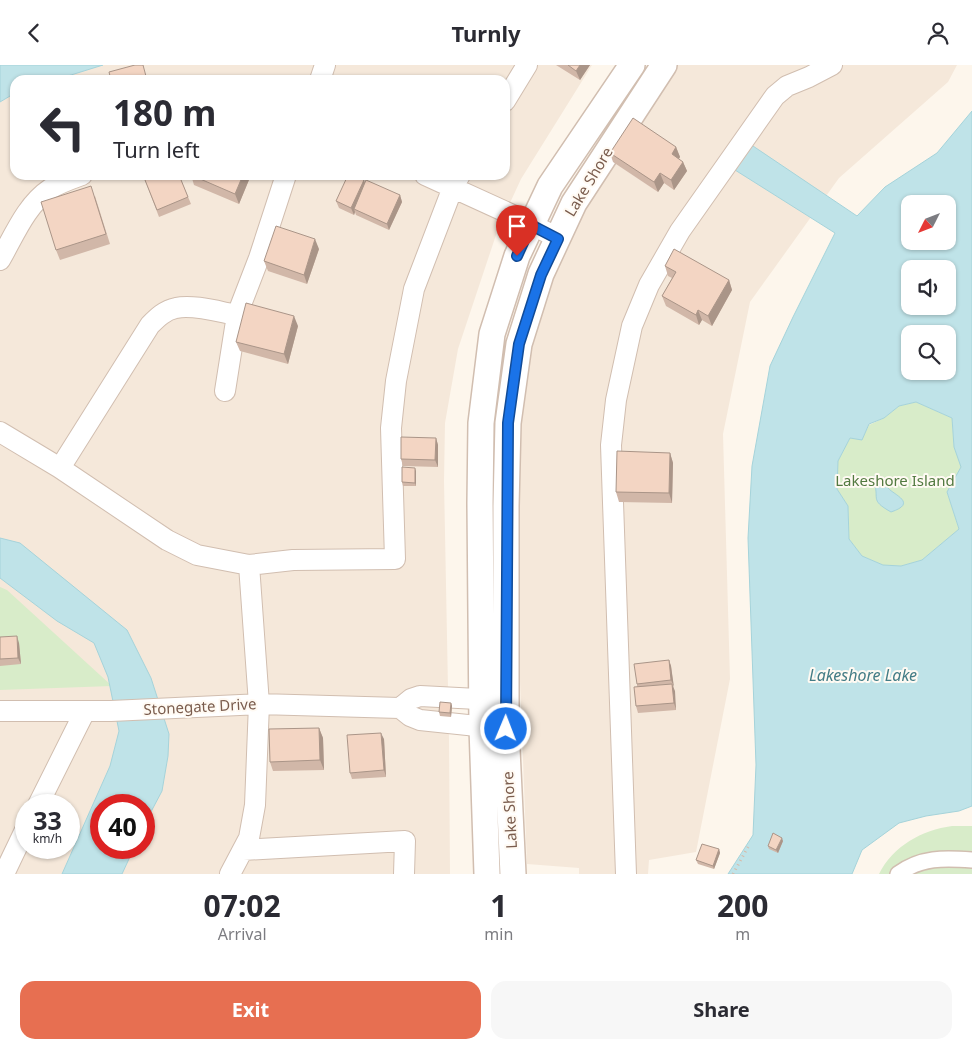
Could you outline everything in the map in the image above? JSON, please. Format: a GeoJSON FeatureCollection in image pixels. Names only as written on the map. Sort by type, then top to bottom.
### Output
{"type":"FeatureCollection","features":[{"type":"Feature","properties":{"kind":"street"},"geometry":{"type":"LineString","coordinates":[[510,93],[527,65]]}},
{"type":"Feature","properties":{"kind":"street","name":"Lake Shore"},"geometry":{"type":"LineString","coordinates":[[486,874],[474,726],[481,423],[492,334],[517,256],[550,186],[632,65]]}},
{"type":"Feature","properties":{"kind":"street","name":"Lake Shore"},"geometry":{"type":"LineString","coordinates":[[513,874],[506,729],[508,423],[519,344],[541,275],[574,203],[664,65]]}},
{"type":"Feature","properties":{"kind":"street"},"geometry":{"type":"LineString","coordinates":[[626,874],[611,445],[616,400],[632,326],[649,285],[680,231],[775,95],[787,85],[809,77],[832,65]]}},
{"type":"Feature","properties":{"kind":"street"},"geometry":{"type":"LineString","coordinates":[[0,260],[25,215],[41,195],[51,188],[70,180]]}},
{"type":"Feature","properties":{"kind":"street"},"geometry":{"type":"LineString","coordinates":[[225,391],[237,315],[259,258],[284,180]]}},
{"type":"Feature","properties":{"kind":"street"},"geometry":{"type":"LineString","coordinates":[[0,432],[60,468],[167,540],[197,555],[249,565],[293,560],[395,559],[391,428],[396,381],[414,289],[457,181],[558,239]]}},
{"type":"Feature","properties":{"kind":"street"},"geometry":{"type":"LineString","coordinates":[[60,468],[150,325],[159,316],[177,307],[190,307],[237,315]]}},
{"type":"Feature","properties":{"kind":"street"},"geometry":{"type":"LineString","coordinates":[[230,874],[249,838],[255,805],[259,704],[249,565]]}},
{"type":"Feature","properties":{"kind":"street"},"geometry":{"type":"LineString","coordinates":[[400,708],[411,699],[420,696],[507,701]]}},
{"type":"Feature","properties":{"kind":"street","name":"Stonegate Drive"},"geometry":{"type":"LineString","coordinates":[[0,711],[111,711],[259,704],[400,708],[410,716],[420,720],[506,729]]}},
{"type":"Feature","properties":{"kind":"street"},"geometry":{"type":"LineString","coordinates":[[44,794],[85,711]]}},
{"type":"Feature","properties":{"kind":"street"},"geometry":{"type":"LineString","coordinates":[[243,850],[405,841],[404,874]]}},
{"type":"Feature","properties":{"kind":"street"},"geometry":{"type":"LineString","coordinates":[[4,868],[15,848]]}},
{"type":"Feature","properties":{"kind":"street"},"geometry":{"type":"LineString","coordinates":[[898,874],[912,865],[926,860],[940,858],[972,860]]}},
{"type":"Feature","properties":{"kind":"path"},"geometry":{"type":"LineString","coordinates":[[733,874],[748,847]]}},
{"type":"Feature","properties":{"kind":"shaded area"},"geometry":{"type":"Polygon","coordinates":[[[103,65],[592,65],[521,179],[498,229],[458,349],[445,423],[444,481],[450,874],[0,874],[0,102],[10,96],[10,180],[510,180],[510,75],[71,75],[103,65]]]}},
{"type":"Feature","properties":{"kind":"shaded area"},"geometry":{"type":"Polygon","coordinates":[[[665,65],[957,65],[948,82],[839,178],[750,302],[723,434],[730,679],[696,852],[649,860],[648,874],[579,874],[579,868],[527,864],[513,498],[513,412],[540,290],[665,65]]]}},
{"type":"Feature","properties":{"kind":"green space","name":"Lakeshore Island"},"geometry":{"type":"Polygon","coordinates":[[[916,402],[952,418],[954,447],[962,467],[947,492],[959,529],[922,560],[901,566],[883,565],[862,556],[849,539],[848,506],[837,489],[838,461],[850,438],[862,439],[869,425],[884,418],[899,406],[916,402]]]}},
{"type":"Feature","properties":{"kind":"green space"},"geometry":{"type":"Polygon","coordinates":[[[0,587],[7,590],[112,686],[0,690],[0,587]]]}},
{"type":"Feature","properties":{"kind":"green space"},"geometry":{"type":"Polygon","coordinates":[[[952,826],[972,826],[972,874],[879,874],[892,855],[910,841],[930,831],[952,826]]]}},
{"type":"Feature","properties":{"kind":"water"},"geometry":{"type":"Polygon","coordinates":[[[0,65],[103,65],[71,75],[10,75],[10,96],[0,102],[0,65]]]}},
{"type":"Feature","properties":{"kind":"water","name":"Lakeshore Lake"},"geometry":{"type":"Polygon","coordinates":[[[972,111],[972,806],[959,811],[926,816],[899,823],[862,850],[852,874],[728,874],[753,835],[756,765],[748,538],[752,466],[770,366],[835,233],[735,170],[750,144],[857,216],[885,187],[937,153],[972,111]],[[916,402],[899,406],[884,418],[869,424],[862,440],[850,438],[838,461],[837,489],[848,506],[849,539],[862,556],[883,565],[901,566],[922,560],[959,529],[947,492],[961,467],[954,447],[952,418],[916,402]]]}},
{"type":"Feature","properties":{"kind":"water"},"geometry":{"type":"Polygon","coordinates":[[[878,474],[886,486],[902,499],[903,505],[899,509],[891,512],[877,501],[873,480],[875,475],[878,474]]]}},
{"type":"Feature","properties":{"kind":"water"},"geometry":{"type":"Polygon","coordinates":[[[0,538],[20,543],[127,630],[151,678],[169,734],[168,756],[162,791],[155,804],[155,794],[98,794],[110,766],[119,731],[108,677],[94,643],[57,621],[0,578],[0,538]]]}},
{"type":"Feature","properties":{"kind":"water"},"geometry":{"type":"Polygon","coordinates":[[[90,811],[90,859],[129,859],[122,874],[62,874],[69,859],[80,859],[80,834],[90,811]]]}},
{"type":"Feature","properties":{"kind":"building"},"geometry":{"type":"Polygon","coordinates":[[[135,65],[143,65],[146,75],[110,75],[109,72],[135,65]]]}},
{"type":"Feature","properties":{"kind":"building"},"geometry":{"type":"Polygon","coordinates":[[[568,65],[580,65],[576,71],[568,65]]]}},
{"type":"Feature","properties":{"kind":"building"},"geometry":{"type":"Polygon","coordinates":[[[633,118],[676,147],[672,154],[683,162],[671,180],[660,173],[654,182],[610,153],[633,118]]]}},
{"type":"Feature","properties":{"kind":"building"},"geometry":{"type":"Polygon","coordinates":[[[145,180],[181,180],[188,197],[157,210],[145,180]]]}},
{"type":"Feature","properties":{"kind":"building"},"geometry":{"type":"Polygon","coordinates":[[[203,180],[241,180],[235,194],[203,180]]]}},
{"type":"Feature","properties":{"kind":"building"},"geometry":{"type":"Polygon","coordinates":[[[346,180],[364,180],[351,208],[336,201],[346,180]]]}},
{"type":"Feature","properties":{"kind":"building"},"geometry":{"type":"Polygon","coordinates":[[[366,180],[400,195],[387,224],[354,209],[366,180]]]}},
{"type":"Feature","properties":{"kind":"building"},"geometry":{"type":"Polygon","coordinates":[[[91,186],[106,234],[56,250],[41,202],[91,186]]]}},
{"type":"Feature","properties":{"kind":"building"},"geometry":{"type":"Polygon","coordinates":[[[276,226],[315,239],[304,275],[264,261],[276,226]]]}},
{"type":"Feature","properties":{"kind":"building"},"geometry":{"type":"Polygon","coordinates":[[[674,249],[729,280],[708,316],[698,310],[696,315],[662,296],[676,272],[665,266],[674,249]]]}},
{"type":"Feature","properties":{"kind":"building"},"geometry":{"type":"Polygon","coordinates":[[[246,303],[294,316],[284,354],[236,342],[246,303]]]}},
{"type":"Feature","properties":{"kind":"building"},"geometry":{"type":"Polygon","coordinates":[[[401,437],[436,438],[435,460],[401,459],[401,437]]]}},
{"type":"Feature","properties":{"kind":"building"},"geometry":{"type":"Polygon","coordinates":[[[617,451],[670,453],[669,493],[616,492],[617,451]]]}},
{"type":"Feature","properties":{"kind":"building"},"geometry":{"type":"Polygon","coordinates":[[[402,467],[415,468],[415,483],[402,482],[402,467]]]}},
{"type":"Feature","properties":{"kind":"building"},"geometry":{"type":"Polygon","coordinates":[[[17,636],[18,658],[0,659],[0,637],[17,636]]]}},
{"type":"Feature","properties":{"kind":"building"},"geometry":{"type":"Polygon","coordinates":[[[669,660],[671,680],[637,684],[634,664],[669,660]]]}},
{"type":"Feature","properties":{"kind":"building"},"geometry":{"type":"Polygon","coordinates":[[[672,684],[674,703],[636,706],[634,687],[672,684]]]}},
{"type":"Feature","properties":{"kind":"building"},"geometry":{"type":"Polygon","coordinates":[[[440,702],[451,703],[450,713],[439,712],[440,702]]]}},
{"type":"Feature","properties":{"kind":"building"},"geometry":{"type":"Polygon","coordinates":[[[319,728],[320,760],[270,762],[269,729],[319,728]]]}},
{"type":"Feature","properties":{"kind":"building"},"geometry":{"type":"Polygon","coordinates":[[[381,733],[384,770],[350,773],[347,735],[381,733]]]}},
{"type":"Feature","properties":{"kind":"building"},"geometry":{"type":"Polygon","coordinates":[[[773,833],[782,838],[776,850],[768,846],[773,833]]]}},
{"type":"Feature","properties":{"kind":"building"},"geometry":{"type":"Polygon","coordinates":[[[702,844],[719,849],[713,866],[696,860],[702,844]]]}},
{"type":"Feature","properties":{"kind":"route"},"geometry":{"type":"LineString","coordinates":[[506,729],[508,423],[519,344],[541,275],[558,239],[531,225],[517,256]]}}]}
